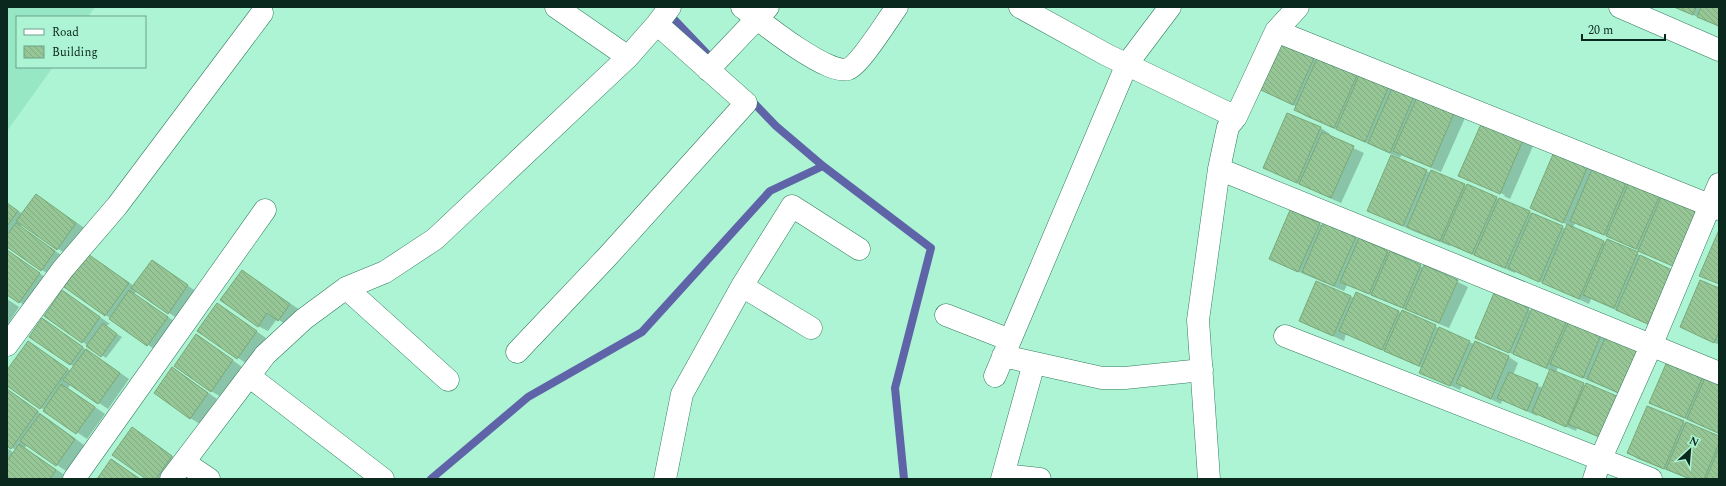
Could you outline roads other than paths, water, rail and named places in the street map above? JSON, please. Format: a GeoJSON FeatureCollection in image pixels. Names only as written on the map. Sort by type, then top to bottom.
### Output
{"type":"FeatureCollection","features":[{"type":"Feature","properties":{"kind":"street"},"geometry":{"type":"LineString","coordinates":[[556,7],[628,57]]}},
{"type":"Feature","properties":{"kind":"street"},"geometry":{"type":"LineString","coordinates":[[708,70],[756,11],[804,53],[838,70],[849,69],[861,58],[897,7]]}},
{"type":"Feature","properties":{"kind":"street"},"geometry":{"type":"LineString","coordinates":[[1020,7],[1126,64],[1236,116]]}},
{"type":"Feature","properties":{"kind":"street"},"geometry":{"type":"LineString","coordinates":[[1003,357],[1126,64],[1170,7]]}},
{"type":"Feature","properties":{"kind":"street"},"geometry":{"type":"LineString","coordinates":[[1209,479],[1198,320],[1219,169],[1228,127],[1236,116],[1276,30],[1298,7]]}},
{"type":"Feature","properties":{"kind":"street"},"geometry":{"type":"LineString","coordinates":[[1620,7],[1719,50]]}},
{"type":"Feature","properties":{"kind":"street"},"geometry":{"type":"LineString","coordinates":[[7,345],[63,269],[117,206],[262,13]]}},
{"type":"Feature","properties":{"kind":"street"},"geometry":{"type":"LineString","coordinates":[[209,479],[178,471],[265,355],[304,319],[346,288],[385,272],[435,239],[628,57],[662,18],[708,70],[746,103],[607,257],[517,352]]}},
{"type":"Feature","properties":{"kind":"street"},"geometry":{"type":"LineString","coordinates":[[1276,30],[1714,207]]}},
{"type":"Feature","properties":{"kind":"street"},"geometry":{"type":"LineString","coordinates":[[1219,169],[1719,373]]}},
{"type":"Feature","properties":{"kind":"street"},"geometry":{"type":"LineString","coordinates":[[1594,479],[1601,458],[1714,207],[1719,184]]}},
{"type":"Feature","properties":{"kind":"street"},"geometry":{"type":"LineString","coordinates":[[665,479],[682,394],[742,286],[792,206],[859,249]]}},
{"type":"Feature","properties":{"kind":"street"},"geometry":{"type":"LineString","coordinates":[[74,479],[265,210]]}},
{"type":"Feature","properties":{"kind":"street"},"geometry":{"type":"LineString","coordinates":[[742,286],[811,328]]}},
{"type":"Feature","properties":{"kind":"street"},"geometry":{"type":"LineString","coordinates":[[346,288],[448,380]]}},
{"type":"Feature","properties":{"kind":"street"},"geometry":{"type":"LineString","coordinates":[[946,315],[1003,357],[1102,378],[1125,378],[1202,370]]}},
{"type":"Feature","properties":{"kind":"street"},"geometry":{"type":"LineString","coordinates":[[1285,336],[1601,458],[1651,479]]}},
{"type":"Feature","properties":{"kind":"street"},"geometry":{"type":"LineString","coordinates":[[1034,363],[1003,477],[1040,479]]}},
{"type":"Feature","properties":{"kind":"street"},"geometry":{"type":"LineString","coordinates":[[249,376],[383,479]]}},
{"type":"Feature","properties":{"kind":"waterway"},"geometry":{"type":"LineString","coordinates":[[667,12],[711,58]]}},
{"type":"Feature","properties":{"kind":"waterway"},"geometry":{"type":"LineString","coordinates":[[750,99],[776,126],[823,166]]}},
{"type":"Feature","properties":{"kind":"waterway"},"geometry":{"type":"LineString","coordinates":[[431,479],[528,397],[642,332],[770,191],[823,166],[931,248],[895,388],[904,479]]}}]}
